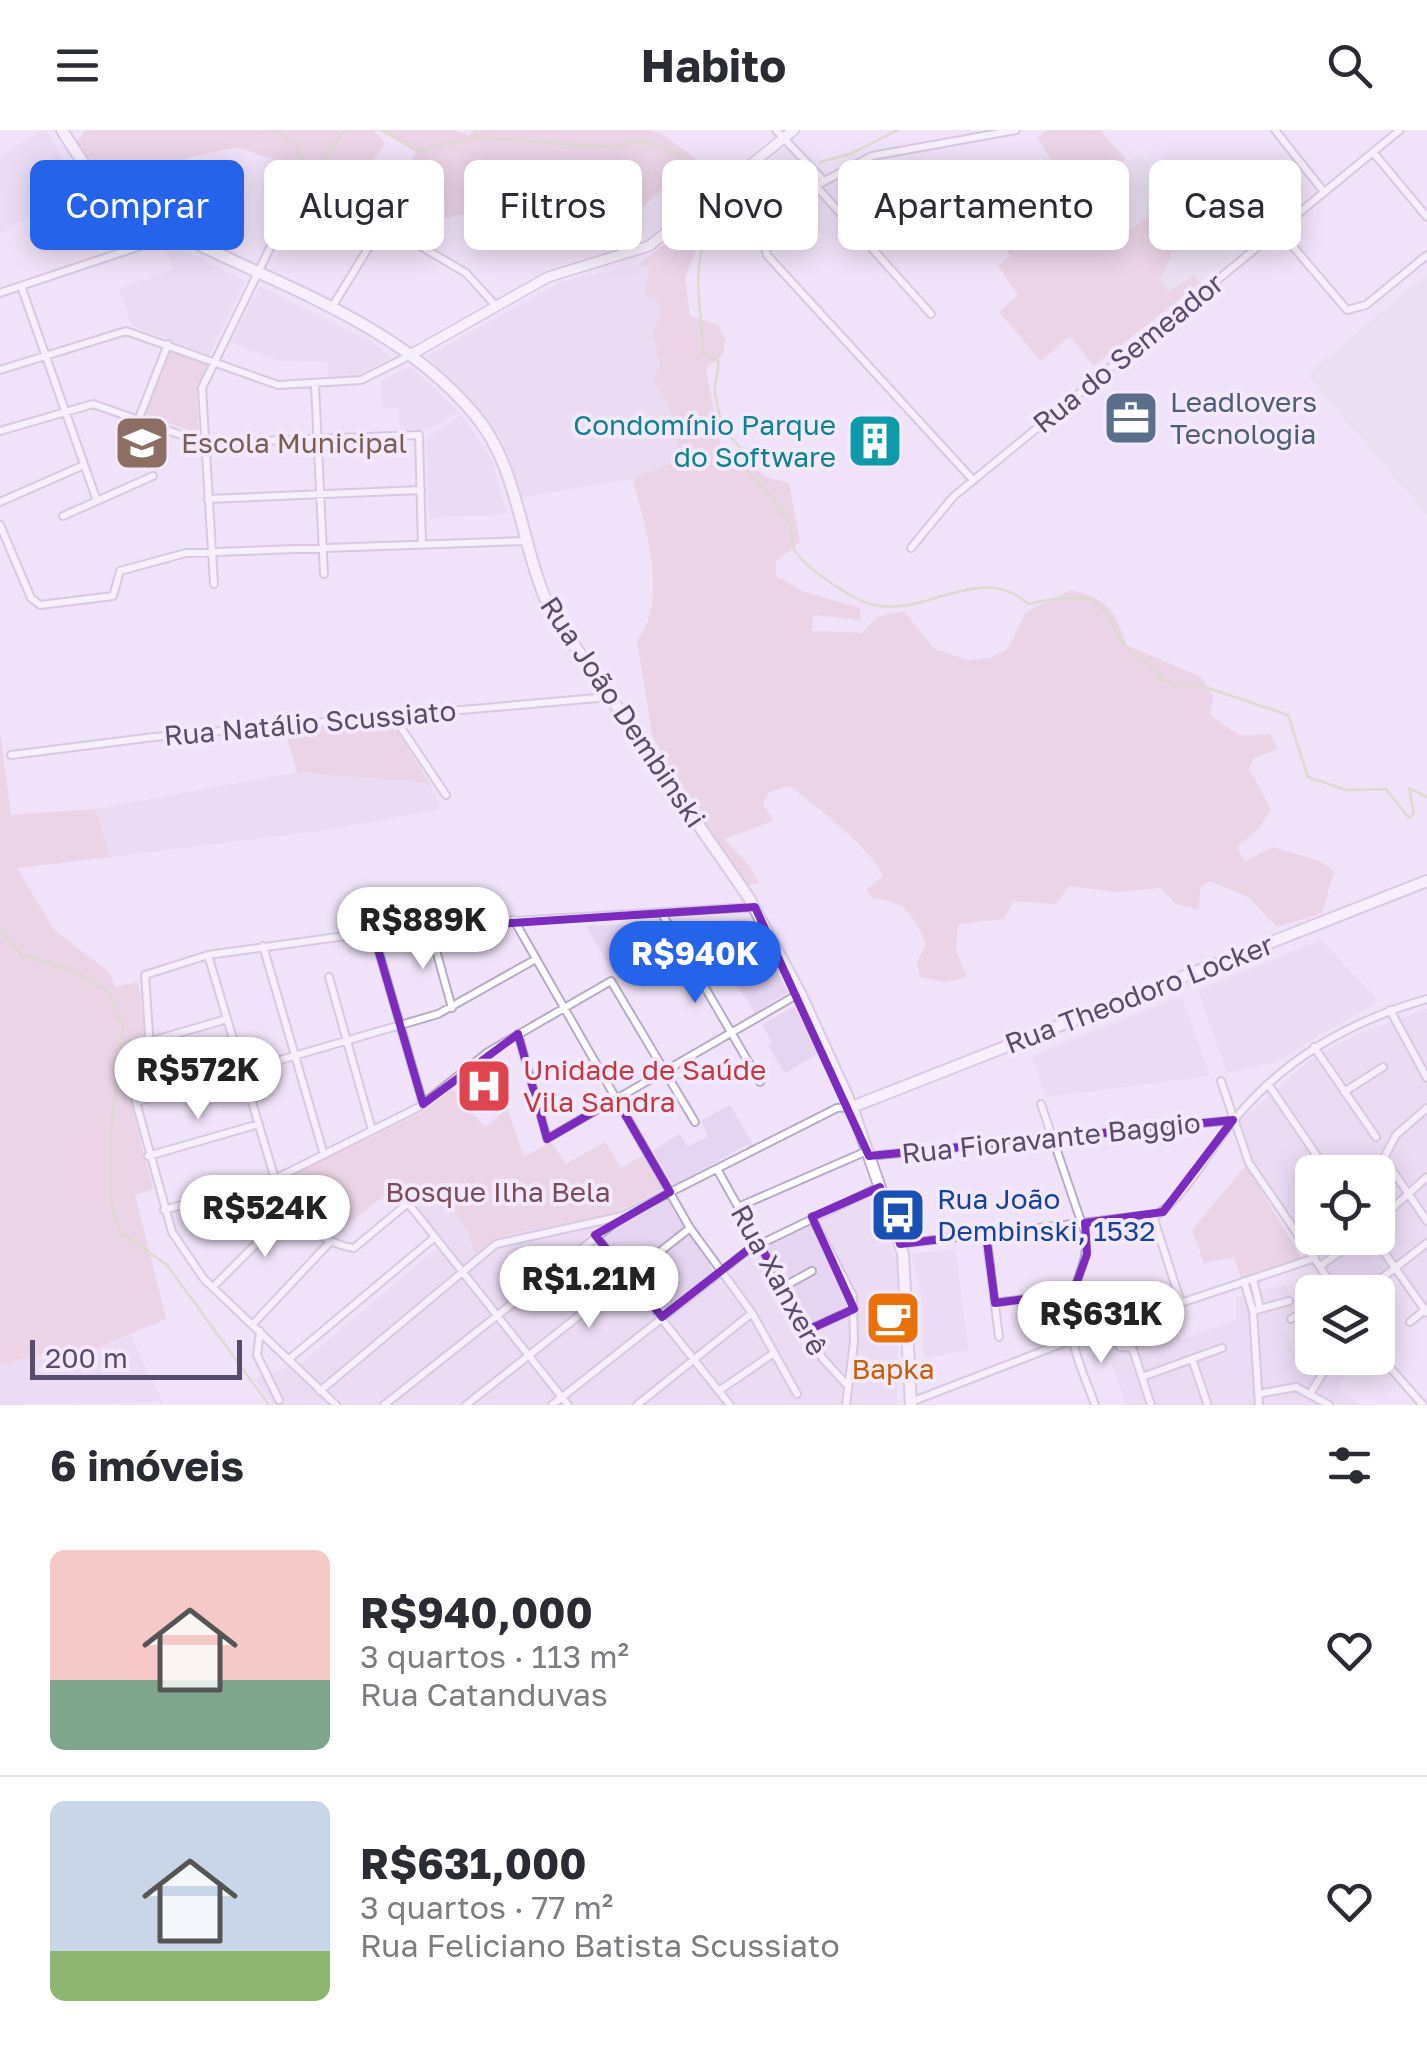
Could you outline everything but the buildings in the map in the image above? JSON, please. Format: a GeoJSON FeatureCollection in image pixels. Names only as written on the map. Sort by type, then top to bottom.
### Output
{"type":"FeatureCollection","features":[{"type":"Feature","properties":{"kind":"main road","name":"Rua João Dembinski"},"geometry":{"type":"LineString","coordinates":[[62,130],[82,160]]}},
{"type":"Feature","properties":{"kind":"main road","name":"Rua João Dembinski"},"geometry":{"type":"LineString","coordinates":[[210,250],[332,308],[412,354],[487,431],[506,470],[524,541],[552,612],[754,906],[800,993],[852,1107],[907,1271],[909,1404]]}},
{"type":"Feature","properties":{"kind":"main road","name":"Rua Theodoro Locker"},"geometry":{"type":"LineString","coordinates":[[852,1107],[1427,881]]}},
{"type":"Feature","properties":{"kind":"street"},"geometry":{"type":"LineString","coordinates":[[776,130],[931,314]]}},
{"type":"Feature","properties":{"kind":"street"},"geometry":{"type":"LineString","coordinates":[[0,370],[126,330],[278,386],[362,380],[561,271],[650,246],[794,130]]}},
{"type":"Feature","properties":{"kind":"street"},"geometry":{"type":"LineString","coordinates":[[972,480],[767,255],[761,228],[771,212],[819,182],[884,152],[1016,130]]}},
{"type":"Feature","properties":{"kind":"street"},"geometry":{"type":"LineString","coordinates":[[1275,130],[1324,192]]}},
{"type":"Feature","properties":{"kind":"street","name":"Rua do Semeador"},"geometry":{"type":"LineString","coordinates":[[1301,211],[1400,130]]}},
{"type":"Feature","properties":{"kind":"street"},"geometry":{"type":"LineString","coordinates":[[1373,152],[1427,218]]}},
{"type":"Feature","properties":{"kind":"street"},"geometry":{"type":"LineString","coordinates":[[332,308],[383,224],[466,272],[496,306]]}},
{"type":"Feature","properties":{"kind":"street"},"geometry":{"type":"LineString","coordinates":[[0,292],[129,250]]}},
{"type":"Feature","properties":{"kind":"street"},"geometry":{"type":"LineString","coordinates":[[214,584],[201,396],[213,361],[269,250]]}},
{"type":"Feature","properties":{"kind":"street","name":"Rua do Semeador"},"geometry":{"type":"LineString","coordinates":[[912,548],[934,516],[972,480],[1254,250]]}},
{"type":"Feature","properties":{"kind":"street"},"geometry":{"type":"LineString","coordinates":[[1294,250],[1339,306],[1352,311],[1427,254]]}},
{"type":"Feature","properties":{"kind":"street"},"geometry":{"type":"LineString","coordinates":[[21,286],[97,501]]}},
{"type":"Feature","properties":{"kind":"street"},"geometry":{"type":"LineString","coordinates":[[139,418],[168,344]]}},
{"type":"Feature","properties":{"kind":"street"},"geometry":{"type":"LineString","coordinates":[[315,384],[324,574]]}},
{"type":"Feature","properties":{"kind":"street"},"geometry":{"type":"LineString","coordinates":[[0,431],[64,409],[93,404],[204,442],[419,436],[422,545]]}},
{"type":"Feature","properties":{"kind":"street"},"geometry":{"type":"LineString","coordinates":[[0,502],[84,465]]}},
{"type":"Feature","properties":{"kind":"street"},"geometry":{"type":"LineString","coordinates":[[64,516],[154,476]]}},
{"type":"Feature","properties":{"kind":"street"},"geometry":{"type":"LineString","coordinates":[[208,499],[421,490]]}},
{"type":"Feature","properties":{"kind":"street"},"geometry":{"type":"LineString","coordinates":[[0,528],[34,604],[111,597],[123,570],[169,556],[524,541]]}},
{"type":"Feature","properties":{"kind":"street","name":"Rua Natálio Scussiato"},"geometry":{"type":"LineString","coordinates":[[12,755],[609,697]]}},
{"type":"Feature","properties":{"kind":"street"},"geometry":{"type":"LineString","coordinates":[[394,716],[446,796]]}},
{"type":"Feature","properties":{"kind":"street"},"geometry":{"type":"LineString","coordinates":[[336,1405],[212,1286],[183,1251],[164,1210],[136,1102],[148,1042],[142,979],[151,972],[208,955],[429,925],[754,906]]}},
{"type":"Feature","properties":{"kind":"street"},"geometry":{"type":"LineString","coordinates":[[660,912],[760,1082]]}},
{"type":"Feature","properties":{"kind":"street"},"geometry":{"type":"LineString","coordinates":[[514,920],[690,1228],[752,1314],[798,1394]]}},
{"type":"Feature","properties":{"kind":"street"},"geometry":{"type":"LineString","coordinates":[[429,925],[452,1008]]}},
{"type":"Feature","properties":{"kind":"street"},"geometry":{"type":"LineString","coordinates":[[373,932],[424,1104]]}},
{"type":"Feature","properties":{"kind":"street"},"geometry":{"type":"LineString","coordinates":[[263,946],[324,1154]]}},
{"type":"Feature","properties":{"kind":"street"},"geometry":{"type":"LineString","coordinates":[[208,955],[275,1179],[292,1208],[330,1242],[357,1248],[406,1201],[568,1405]]}},
{"type":"Feature","properties":{"kind":"street"},"geometry":{"type":"LineString","coordinates":[[136,1102],[452,1008],[536,959]]}},
{"type":"Feature","properties":{"kind":"street"},"geometry":{"type":"LineString","coordinates":[[329,978],[372,1130]]}},
{"type":"Feature","properties":{"kind":"street"},"geometry":{"type":"LineString","coordinates":[[164,1210],[275,1179],[424,1104],[480,1058],[612,981],[694,1122]]}},
{"type":"Feature","properties":{"kind":"street"},"geometry":{"type":"LineString","coordinates":[[518,1034],[547,1139],[800,993]]}},
{"type":"Feature","properties":{"kind":"street"},"geometry":{"type":"LineString","coordinates":[[900,1244],[1153,1216],[1166,1208],[1233,1120],[1268,1084],[1314,1048],[1390,1010],[1427,999]]}},
{"type":"Feature","properties":{"kind":"street"},"geometry":{"type":"LineString","coordinates":[[1390,1010],[1427,1078]]}},
{"type":"Feature","properties":{"kind":"street"},"geometry":{"type":"LineString","coordinates":[[148,1042],[227,1019]]}},
{"type":"Feature","properties":{"kind":"street"},"geometry":{"type":"LineString","coordinates":[[1314,1048],[1376,1137]]}},
{"type":"Feature","properties":{"kind":"street"},"geometry":{"type":"LineString","coordinates":[[1344,1092],[1383,1067]]}},
{"type":"Feature","properties":{"kind":"street"},"geometry":{"type":"LineString","coordinates":[[1221,1080],[1252,1168],[1326,1275]]}},
{"type":"Feature","properties":{"kind":"street"},"geometry":{"type":"LineString","coordinates":[[1268,1084],[1316,1155]]}},
{"type":"Feature","properties":{"kind":"street"},"geometry":{"type":"LineString","coordinates":[[1042,1104],[1084,1223],[1087,1254],[1074,1293],[1072,1339],[1095,1405]]}},
{"type":"Feature","properties":{"kind":"street"},"geometry":{"type":"LineString","coordinates":[[384,1405],[623,1216],[837,1108],[852,1107]]}},
{"type":"Feature","properties":{"kind":"street"},"geometry":{"type":"LineString","coordinates":[[1427,1108],[1396,1135],[1384,1161],[1427,1221]]}},
{"type":"Feature","properties":{"kind":"street","name":"Rua Fioravante Baggio"},"geometry":{"type":"LineString","coordinates":[[738,1207],[868,1153],[1233,1120]]}},
{"type":"Feature","properties":{"kind":"street"},"geometry":{"type":"LineString","coordinates":[[148,1156],[259,1124]]}},
{"type":"Feature","properties":{"kind":"street","name":"Rua Xanxerê"},"geometry":{"type":"LineString","coordinates":[[717,1169],[835,1376],[848,1386]]}},
{"type":"Feature","properties":{"kind":"street"},"geometry":{"type":"LineString","coordinates":[[1395,1203],[1427,1176]]}},
{"type":"Feature","properties":{"kind":"street"},"geometry":{"type":"LineString","coordinates":[[552,1405],[758,1243],[880,1187]]}},
{"type":"Feature","properties":{"kind":"street"},"geometry":{"type":"LineString","coordinates":[[212,1286],[292,1208]]}},
{"type":"Feature","properties":{"kind":"street"},"geometry":{"type":"LineString","coordinates":[[320,1391],[502,1242],[623,1216]]}},
{"type":"Feature","properties":{"kind":"street"},"geometry":{"type":"LineString","coordinates":[[1153,1216],[1181,1302]]}},
{"type":"Feature","properties":{"kind":"street"},"geometry":{"type":"LineString","coordinates":[[812,1217],[851,1292],[854,1350],[846,1405]]}},
{"type":"Feature","properties":{"kind":"street"},"geometry":{"type":"LineString","coordinates":[[466,1405],[690,1228]]}},
{"type":"Feature","properties":{"kind":"street"},"geometry":{"type":"LineString","coordinates":[[986,1234],[999,1338]]}},
{"type":"Feature","properties":{"kind":"street"},"geometry":{"type":"LineString","coordinates":[[595,1235],[730,1405]]}},
{"type":"Feature","properties":{"kind":"street"},"geometry":{"type":"LineString","coordinates":[[288,1360],[434,1237]]}},
{"type":"Feature","properties":{"kind":"street"},"geometry":{"type":"LineString","coordinates":[[253,1324],[330,1242]]}},
{"type":"Feature","properties":{"kind":"street"},"geometry":{"type":"LineString","coordinates":[[1386,1275],[1427,1243]]}},
{"type":"Feature","properties":{"kind":"street"},"geometry":{"type":"LineString","coordinates":[[1320,1266],[1336,1255]]}},
{"type":"Feature","properties":{"kind":"street"},"geometry":{"type":"LineString","coordinates":[[1386,1255],[1426,1310],[1410,1322]]}},
{"type":"Feature","properties":{"kind":"street"},"geometry":{"type":"LineString","coordinates":[[909,1404],[1072,1339],[1314,1258]]}},
{"type":"Feature","properties":{"kind":"street"},"geometry":{"type":"LineString","coordinates":[[783,1287],[812,1272]]}},
{"type":"Feature","properties":{"kind":"street"},"geometry":{"type":"LineString","coordinates":[[1248,1280],[1257,1310],[1259,1405]]}},
{"type":"Feature","properties":{"kind":"street"},"geometry":{"type":"LineString","coordinates":[[995,1303],[1074,1293]]}},
{"type":"Feature","properties":{"kind":"street"},"geometry":{"type":"LineString","coordinates":[[1257,1310],[1290,1301]]}},
{"type":"Feature","properties":{"kind":"street"},"geometry":{"type":"LineString","coordinates":[[808,1330],[854,1310]]}},
{"type":"Feature","properties":{"kind":"street"},"geometry":{"type":"LineString","coordinates":[[637,1405],[752,1314]]}},
{"type":"Feature","properties":{"kind":"street"},"geometry":{"type":"LineString","coordinates":[[1290,1319],[1295,1316]]}},
{"type":"Feature","properties":{"kind":"street"},"geometry":{"type":"LineString","coordinates":[[1124,1322],[1151,1405]]}},
{"type":"Feature","properties":{"kind":"street"},"geometry":{"type":"LineString","coordinates":[[1112,1326],[1120,1347],[1132,1348]]}},
{"type":"Feature","properties":{"kind":"street"},"geometry":{"type":"LineString","coordinates":[[260,1331],[257,1355],[278,1400]]}},
{"type":"Feature","properties":{"kind":"street"},"geometry":{"type":"LineString","coordinates":[[1142,1377],[1222,1348]]}},
{"type":"Feature","properties":{"kind":"street"},"geometry":{"type":"LineString","coordinates":[[720,1390],[774,1353]]}},
{"type":"Feature","properties":{"kind":"street"},"geometry":{"type":"LineString","coordinates":[[1192,1359],[1207,1403]]}},
{"type":"Feature","properties":{"kind":"street"},"geometry":{"type":"LineString","coordinates":[[1395,1373],[1423,1405]]}},
{"type":"Feature","properties":{"kind":"street"},"geometry":{"type":"LineString","coordinates":[[1310,1394],[1322,1375]]}},
{"type":"Feature","properties":{"kind":"street"},"geometry":{"type":"LineString","coordinates":[[1258,1394],[1292,1386],[1329,1405]]}},
{"type":"Feature","properties":{"kind":"highlighted area"},"geometry":{"type":"Polygon","coordinates":[[[755,907],[869,1156],[1233,1120],[1163,1212],[1085,1223],[1087,1254],[1073,1293],[995,1303],[986,1234],[900,1244],[880,1187],[812,1217],[854,1309],[808,1330],[758,1242],[662,1317],[595,1235],[670,1192],[616,1099],[547,1139],[518,1034],[423,1104],[373,932],[755,907]]]}},
{"type":"Feature","properties":{"kind":"shaded area"},"geometry":{"type":"Polygon","coordinates":[[[47,130],[64,160],[30,160],[30,215],[0,234],[0,157],[47,130]]]}},
{"type":"Feature","properties":{"kind":"shaded area"},"geometry":{"type":"Polygon","coordinates":[[[1140,153],[1149,164],[1149,250],[1221,250],[1228,259],[1176,301],[1129,244],[1129,162],[1140,153]]]}},
{"type":"Feature","properties":{"kind":"shaded area"},"geometry":{"type":"Polygon","coordinates":[[[167,250],[182,250],[246,281],[209,355],[132,326],[119,288],[172,270],[167,250]]]}},
{"type":"Feature","properties":{"kind":"shaded area"},"geometry":{"type":"Polygon","coordinates":[[[637,265],[649,267],[661,310],[653,333],[681,460],[633,479],[523,497],[500,436],[428,356],[563,281],[637,265]]]}},
{"type":"Feature","properties":{"kind":"shaded area"},"geometry":{"type":"Polygon","coordinates":[[[1427,274],[1427,515],[1307,375],[1427,274]]]}},
{"type":"Feature","properties":{"kind":"shaded area"},"geometry":{"type":"Polygon","coordinates":[[[260,286],[371,341],[392,358],[358,375],[329,380],[328,362],[280,361],[231,343],[260,286]]]}},
{"type":"Feature","properties":{"kind":"shaded area"},"geometry":{"type":"Polygon","coordinates":[[[411,366],[459,412],[431,429],[400,430],[399,408],[382,408],[381,381],[411,366]]]}},
{"type":"Feature","properties":{"kind":"shaded area"},"geometry":{"type":"Polygon","coordinates":[[[462,415],[492,460],[507,514],[429,518],[426,438],[462,415]]]}},
{"type":"Feature","properties":{"kind":"shaded area"},"geometry":{"type":"Polygon","coordinates":[[[297,772],[430,783],[441,809],[326,830],[110,857],[96,809],[297,772]]]}},
{"type":"Feature","properties":{"kind":"shaded area"},"geometry":{"type":"Polygon","coordinates":[[[748,919],[757,936],[740,946],[756,975],[774,965],[788,992],[755,1013],[697,922],[748,919]]]}},
{"type":"Feature","properties":{"kind":"shaded area"},"geometry":{"type":"Polygon","coordinates":[[[657,923],[667,941],[613,972],[586,926],[657,923]]]}},
{"type":"Feature","properties":{"kind":"shaded area"},"geometry":{"type":"Polygon","coordinates":[[[1321,940],[1379,1001],[1275,1062],[1227,1073],[1198,990],[1321,940]]]}},
{"type":"Feature","properties":{"kind":"shaded area"},"geometry":{"type":"Polygon","coordinates":[[[1182,996],[1210,1076],[1046,1097],[1032,1056],[1182,996]]]}},
{"type":"Feature","properties":{"kind":"shaded area"},"geometry":{"type":"Polygon","coordinates":[[[794,1006],[819,1053],[785,1073],[768,1046],[772,1042],[762,1025],[794,1006]]]}},
{"type":"Feature","properties":{"kind":"shaded area"},"geometry":{"type":"Polygon","coordinates":[[[1427,1009],[1427,1317],[1388,1268],[1378,1275],[1330,1275],[1317,1255],[1395,1255],[1395,1155],[1295,1155],[1295,1223],[1252,1159],[1240,1121],[1310,1060],[1353,1036],[1427,1009]]]}},
{"type":"Feature","properties":{"kind":"shaded area"},"geometry":{"type":"Polygon","coordinates":[[[730,1105],[754,1146],[747,1145],[673,1185],[653,1151],[679,1134],[688,1147],[708,1136],[701,1121],[730,1105]]]}},
{"type":"Feature","properties":{"kind":"shaded area"},"geometry":{"type":"Polygon","coordinates":[[[656,1175],[720,1283],[756,1252],[872,1197],[900,1272],[897,1405],[273,1405],[254,1379],[302,1362],[438,1247],[411,1212],[435,1196],[515,1179],[656,1175]]]}},
{"type":"Feature","properties":{"kind":"shaded area"},"geometry":{"type":"Polygon","coordinates":[[[956,1249],[968,1350],[924,1358],[922,1298],[911,1254],[956,1249]]]}},
{"type":"Feature","properties":{"kind":"shaded area"},"geometry":{"type":"Polygon","coordinates":[[[1286,1284],[1294,1307],[1285,1325],[1295,1357],[1295,1375],[1346,1375],[1339,1391],[1362,1405],[1126,1405],[1105,1345],[1134,1340],[1140,1354],[1236,1320],[1236,1297],[1286,1284]]]}},
{"type":"Feature","properties":{"kind":"shaded area"},"geometry":{"type":"Polygon","coordinates":[[[131,1335],[162,1402],[0,1405],[0,1364],[69,1349],[80,1355],[131,1335]]]}},
{"type":"Feature","properties":{"kind":"green space"},"geometry":{"type":"Polygon","coordinates":[[[87,130],[374,130],[385,144],[373,160],[275,160],[237,147],[186,160],[90,160],[75,143],[87,130]]]}},
{"type":"Feature","properties":{"kind":"green space"},"geometry":{"type":"Polygon","coordinates":[[[381,130],[452,130],[469,135],[475,130],[648,130],[662,134],[696,159],[662,160],[662,190],[642,208],[642,160],[464,160],[464,214],[444,218],[444,160],[411,160],[417,150],[381,130]]]}},
{"type":"Feature","properties":{"kind":"green space"},"geometry":{"type":"Polygon","coordinates":[[[1048,130],[1100,130],[1125,159],[1051,160],[1037,138],[1048,130]]]}},
{"type":"Feature","properties":{"kind":"green space"},"geometry":{"type":"Polygon","coordinates":[[[1149,215],[1149,250],[1173,251],[1160,280],[1169,292],[1195,275],[1200,283],[1094,366],[1070,336],[1041,361],[999,312],[1018,295],[998,266],[1010,256],[1006,250],[1129,250],[1129,230],[1149,215]]]}},
{"type":"Feature","properties":{"kind":"green space"},"geometry":{"type":"Polygon","coordinates":[[[662,246],[662,250],[696,250],[685,278],[690,316],[718,325],[725,339],[723,355],[706,368],[720,444],[767,477],[789,483],[800,542],[776,561],[776,576],[804,592],[860,608],[861,620],[813,615],[812,631],[862,633],[877,617],[904,611],[934,649],[968,660],[989,658],[1008,649],[1026,612],[1071,590],[1093,597],[1114,615],[1126,645],[1201,677],[1213,696],[1210,715],[1240,736],[1270,734],[1278,749],[1254,758],[1249,769],[1271,809],[1260,827],[1237,847],[1245,862],[1272,847],[1320,861],[1334,871],[1322,913],[1277,927],[1248,897],[1210,881],[1200,888],[1199,910],[1176,904],[1161,888],[1117,892],[1069,886],[1056,904],[1013,901],[1004,919],[958,924],[956,951],[967,977],[946,982],[920,977],[917,962],[926,944],[917,925],[901,906],[873,898],[866,890],[883,876],[878,866],[842,828],[790,786],[769,792],[763,803],[773,821],[724,839],[749,865],[759,883],[747,886],[680,787],[652,735],[637,640],[647,623],[653,583],[648,539],[633,479],[681,459],[669,407],[654,379],[660,364],[653,333],[661,310],[655,298],[646,296],[649,267],[637,265],[662,246]]]}},
{"type":"Feature","properties":{"kind":"green space"},"geometry":{"type":"Polygon","coordinates":[[[169,350],[207,364],[197,395],[198,434],[145,414],[169,350]]]}},
{"type":"Feature","properties":{"kind":"green space"},"geometry":{"type":"Polygon","coordinates":[[[390,720],[430,783],[297,772],[285,730],[390,720]]]}},
{"type":"Feature","properties":{"kind":"green space"},"geometry":{"type":"Polygon","coordinates":[[[0,731],[11,815],[96,809],[110,857],[17,868],[54,930],[109,972],[115,987],[138,982],[146,1032],[131,1103],[153,1189],[135,1195],[166,1319],[80,1355],[69,1349],[0,1364],[0,731]]]}},
{"type":"Feature","properties":{"kind":"green space","name":"Bosque Ilha Bela"},"geometry":{"type":"Polygon","coordinates":[[[452,1088],[485,1128],[507,1108],[524,1157],[551,1142],[566,1164],[605,1142],[621,1168],[646,1154],[663,1188],[615,1213],[502,1236],[474,1254],[469,1234],[441,1186],[392,1190],[333,1235],[297,1207],[281,1181],[423,1112],[452,1088]]]}},
{"type":"Feature","properties":{"kind":"green space"},"geometry":{"type":"Polygon","coordinates":[[[1246,1165],[1295,1247],[1295,1255],[1302,1259],[1241,1278],[1234,1257],[1204,1263],[1192,1230],[1246,1165]]]}},
{"type":"Feature","properties":{"kind":"waterway"},"geometry":{"type":"LineString","coordinates":[[272,130],[298,145],[302,159],[313,168],[322,162],[344,130]]}},
{"type":"Feature","properties":{"kind":"waterway"},"geometry":{"type":"LineString","coordinates":[[381,130],[417,151],[478,137],[617,148],[641,143],[686,160]]}},
{"type":"Feature","properties":{"kind":"waterway"},"geometry":{"type":"LineString","coordinates":[[820,162],[850,154],[898,130]]}},
{"type":"Feature","properties":{"kind":"waterway"},"geometry":{"type":"LineString","coordinates":[[703,250],[698,274],[703,353],[718,361],[718,410],[727,432],[744,451],[747,474],[783,512],[794,549],[818,574],[865,602],[894,607],[992,588],[1010,592],[1028,604],[1086,599],[1099,605],[1122,642],[1135,656],[1156,668],[1159,678],[1174,685],[1199,685],[1288,715],[1308,777],[1346,790],[1386,789],[1409,818],[1414,813],[1409,788],[1427,797]]}},
{"type":"Feature","properties":{"kind":"waterway"},"geometry":{"type":"LineString","coordinates":[[0,930],[21,955],[72,970],[109,992],[123,1026],[111,1131],[111,1202],[120,1232],[167,1265],[269,1405]]}},
{"type":"Feature","properties":{"kind":"place","name":"Leadlovers Tecnologia"},"geometry":{"type":"Point","coordinates":[1131,418]}},
{"type":"Feature","properties":{"kind":"place","name":"Condomínio Parque do Software"},"geometry":{"type":"Point","coordinates":[875,441]}},
{"type":"Feature","properties":{"kind":"place","name":"Escola Municipal"},"geometry":{"type":"Point","coordinates":[142,443]}},
{"type":"Feature","properties":{"kind":"place","name":"Unidade de Saúde Vila Sandra"},"geometry":{"type":"Point","coordinates":[484,1086]}},
{"type":"Feature","properties":{"kind":"place","name":"Rua João Dembinski, 1532"},"geometry":{"type":"Point","coordinates":[898,1215]}},
{"type":"Feature","properties":{"kind":"place","name":"Bapka"},"geometry":{"type":"Point","coordinates":[893,1318]}}]}
